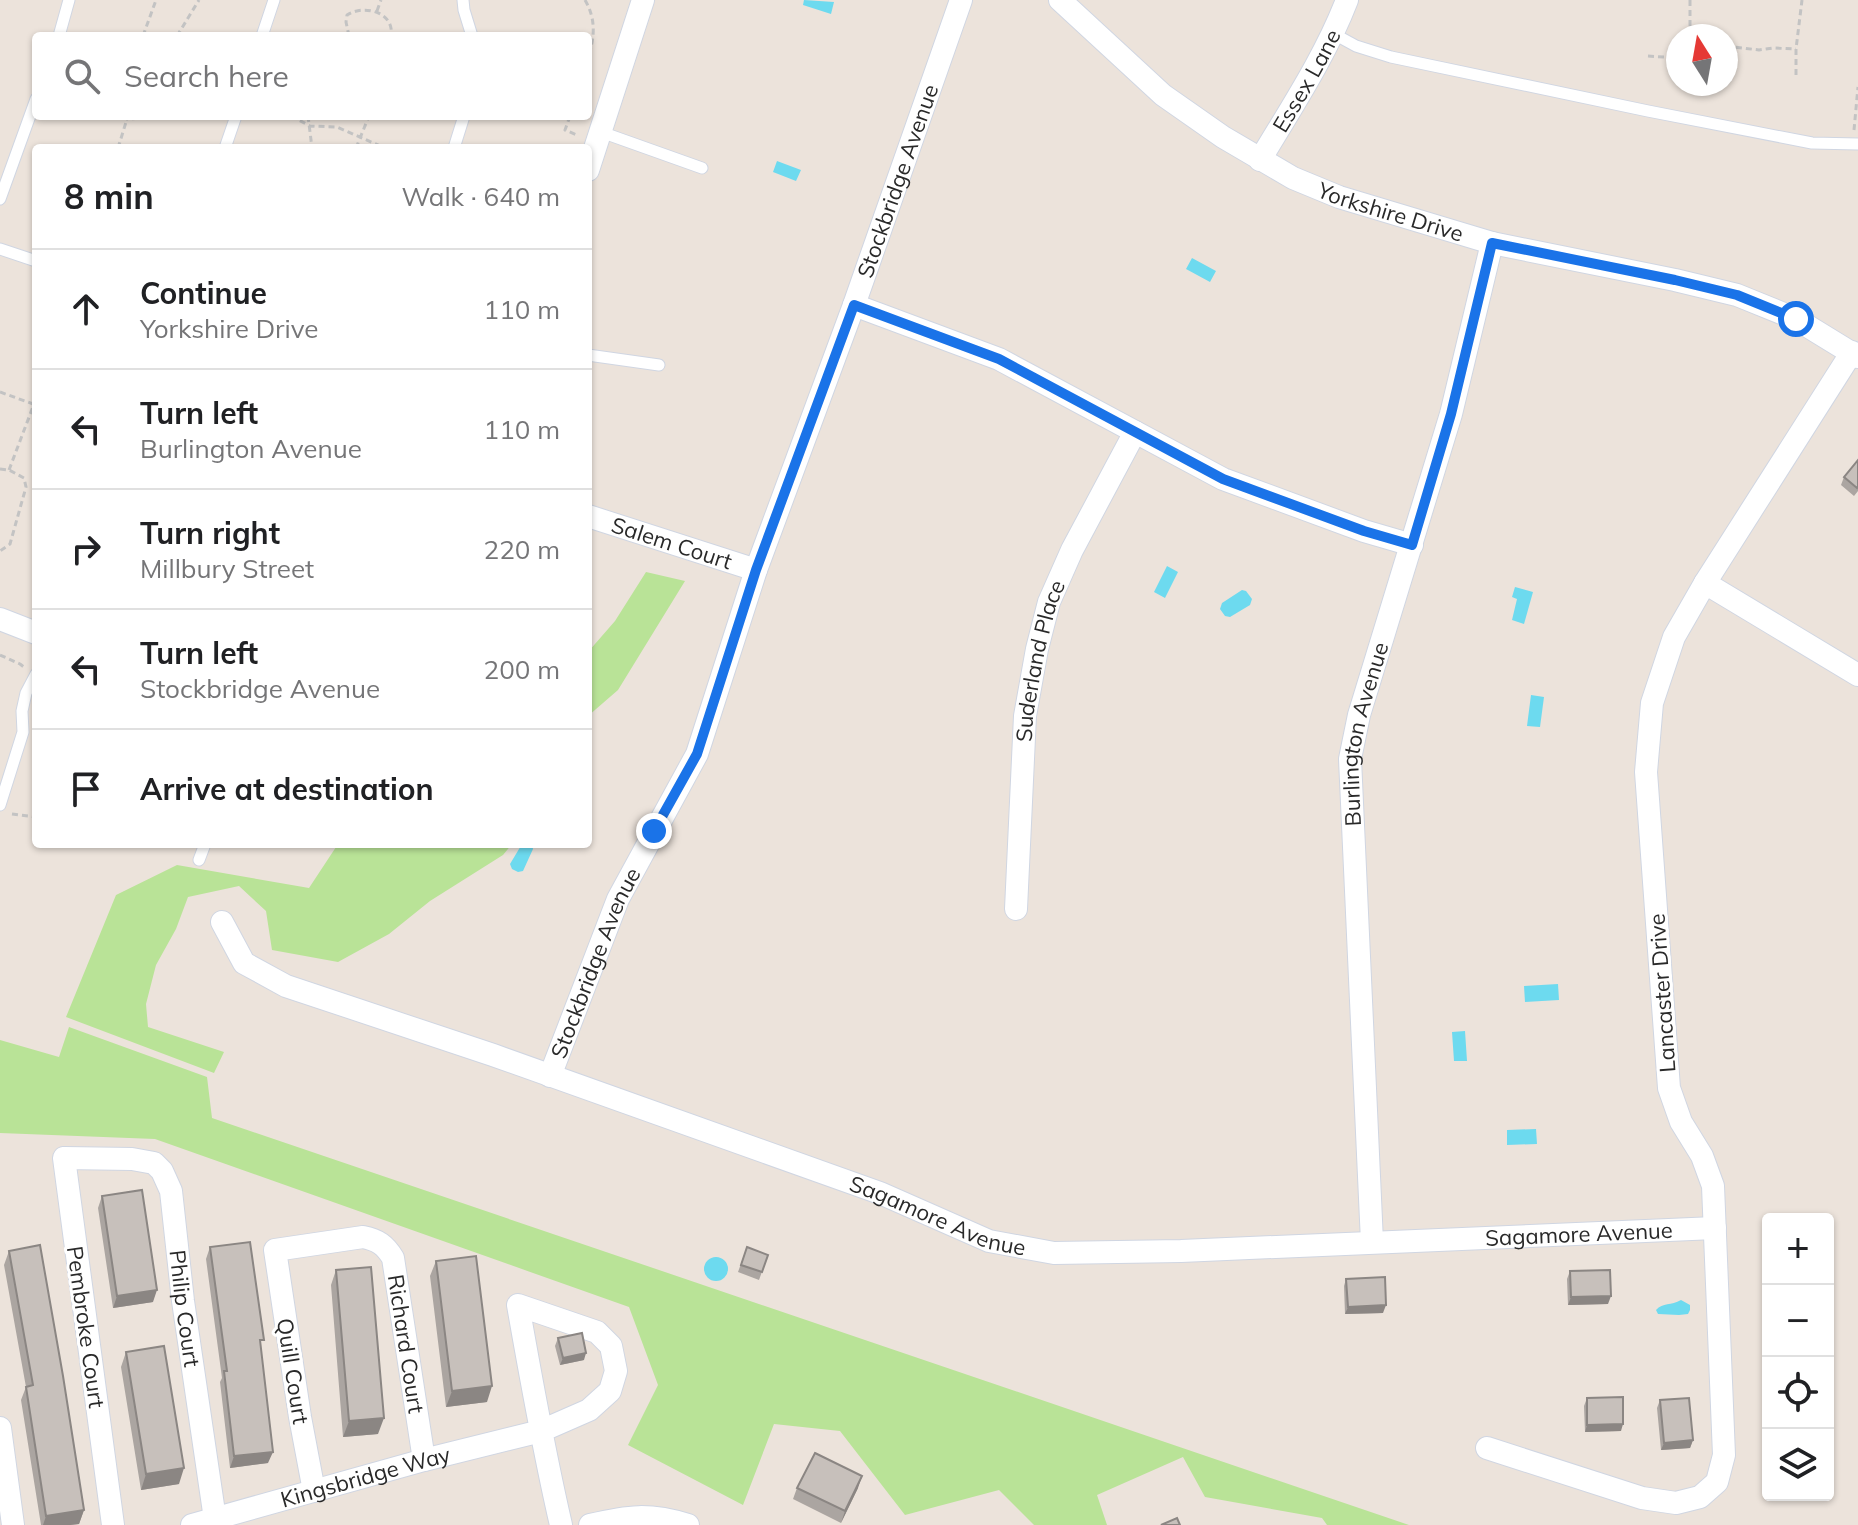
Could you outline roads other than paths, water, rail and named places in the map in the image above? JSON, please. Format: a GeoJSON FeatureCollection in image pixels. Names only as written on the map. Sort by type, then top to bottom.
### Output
{"type":"FeatureCollection","features":[{"type":"Feature","properties":{"kind":"street"},"geometry":{"type":"LineString","coordinates":[[592,158],[643,0]]}},
{"type":"Feature","properties":{"kind":"street","name":"Stockbridge Avenue"},"geometry":{"type":"LineString","coordinates":[[550,1076],[618,899],[697,754],[756,570],[854,305],[961,0]]}},
{"type":"Feature","properties":{"kind":"street","name":"Yorkshire Drive"},"geometry":{"type":"LineString","coordinates":[[1060,0],[1163,95],[1223,137],[1293,178],[1339,197],[1492,243],[1737,295],[1796,319],[1855,355]]}},
{"type":"Feature","properties":{"kind":"street","name":"Essex Lane"},"geometry":{"type":"LineString","coordinates":[[1260,160],[1334,34],[1347,0]]}},
{"type":"Feature","properties":{"kind":"street","name":"Burlington Avenue"},"geometry":{"type":"LineString","coordinates":[[1372,1242],[1350,759],[1359,715],[1451,414],[1492,243]]}},
{"type":"Feature","properties":{"kind":"street"},"geometry":{"type":"LineString","coordinates":[[854,305],[999,359],[1223,479],[1364,531],[1412,545]]}},
{"type":"Feature","properties":{"kind":"street","name":"Lancaster Drive"},"geometry":{"type":"LineString","coordinates":[[1487,1448],[1642,1498],[1676,1503],[1700,1497],[1717,1482],[1724,1455],[1713,1186],[1702,1156],[1681,1122],[1669,1088],[1646,772],[1652,703],[1674,637],[1705,583],[1855,355]]}},
{"type":"Feature","properties":{"kind":"street","name":"Suderland Place"},"geometry":{"type":"LineString","coordinates":[[1016,909],[1025,716],[1037,649],[1049,602],[1072,550],[1135,432]]}},
{"type":"Feature","properties":{"kind":"street","name":"Salem Court"},"geometry":{"type":"LineString","coordinates":[[592,517],[756,570]]}},
{"type":"Feature","properties":{"kind":"street"},"geometry":{"type":"LineString","coordinates":[[1705,583],[1858,675]]}},
{"type":"Feature","properties":{"kind":"street"},"geometry":{"type":"LineString","coordinates":[[0,619],[32,631]]}},
{"type":"Feature","properties":{"kind":"street","name":"Sagamore Avenue"},"geometry":{"type":"LineString","coordinates":[[222,922],[244,963],[286,986],[880,1193],[989,1241],[1054,1253],[1181,1251],[1715,1228]]}},
{"type":"Feature","properties":{"kind":"street","name":"Pembroke Court"},"geometry":{"type":"LineString","coordinates":[[94,1159],[64,1158],[113,1525]]}},
{"type":"Feature","properties":{"kind":"street","name":"Philip Court"},"geometry":{"type":"LineString","coordinates":[[94,1159],[132,1159],[154,1163],[162,1171],[171,1191],[183,1301],[215,1519]]}},
{"type":"Feature","properties":{"kind":"street","name":"Richard Court"},"geometry":{"type":"LineString","coordinates":[[275,1250],[363,1237],[375,1239],[386,1247],[393,1258],[424,1460]]}},
{"type":"Feature","properties":{"kind":"street","name":"Quill Court"},"geometry":{"type":"LineString","coordinates":[[275,1250],[314,1491]]}},
{"type":"Feature","properties":{"kind":"street","name":"Kingsbridge Way"},"geometry":{"type":"LineString","coordinates":[[192,1525],[424,1460],[541,1431],[589,1410],[610,1391],[616,1371],[611,1346],[597,1332],[518,1305],[541,1431]]}},
{"type":"Feature","properties":{"kind":"street"},"geometry":{"type":"LineString","coordinates":[[0,1428],[13,1525]]}},
{"type":"Feature","properties":{"kind":"street"},"geometry":{"type":"LineString","coordinates":[[541,1431],[561,1525]]}},
{"type":"Feature","properties":{"kind":"street"},"geometry":{"type":"LineString","coordinates":[[590,1525],[627,1517],[664,1518],[688,1525]]}},
{"type":"Feature","properties":{"kind":"lane"},"geometry":{"type":"LineString","coordinates":[[60,32],[69,0]]}},
{"type":"Feature","properties":{"kind":"lane"},"geometry":{"type":"LineString","coordinates":[[263,32],[274,0]]}},
{"type":"Feature","properties":{"kind":"lane"},"geometry":{"type":"LineString","coordinates":[[463,0],[471,32]]}},
{"type":"Feature","properties":{"kind":"lane"},"geometry":{"type":"LineString","coordinates":[[1334,34],[1356,46],[1391,57],[1503,82],[1812,143],[1856,145]]}},
{"type":"Feature","properties":{"kind":"lane"},"geometry":{"type":"LineString","coordinates":[[0,199],[32,110]]}},
{"type":"Feature","properties":{"kind":"lane"},"geometry":{"type":"LineString","coordinates":[[226,144],[235,120]]}},
{"type":"Feature","properties":{"kind":"lane"},"geometry":{"type":"LineString","coordinates":[[455,144],[463,120]]}},
{"type":"Feature","properties":{"kind":"lane"},"geometry":{"type":"LineString","coordinates":[[601,132],[702,168]]}},
{"type":"Feature","properties":{"kind":"lane"},"geometry":{"type":"LineString","coordinates":[[0,249],[32,260]]}},
{"type":"Feature","properties":{"kind":"lane"},"geometry":{"type":"LineString","coordinates":[[592,356],[659,365]]}},
{"type":"Feature","properties":{"kind":"lane"},"geometry":{"type":"LineString","coordinates":[[0,805],[23,732],[22,711],[32,682]]}},
{"type":"Feature","properties":{"kind":"lane"},"geometry":{"type":"LineString","coordinates":[[199,860],[204,848]]}},
{"type":"Feature","properties":{"kind":"water"},"geometry":{"type":"Polygon","coordinates":[[[804,0],[834,2],[831,14],[803,5],[804,0]]]}},
{"type":"Feature","properties":{"kind":"water"},"geometry":{"type":"Polygon","coordinates":[[[777,161],[801,170],[796,181],[773,172],[777,161]]]}},
{"type":"Feature","properties":{"kind":"water"},"geometry":{"type":"Polygon","coordinates":[[[1192,258],[1216,271],[1210,282],[1186,269],[1192,258]]]}},
{"type":"Feature","properties":{"kind":"water"},"geometry":{"type":"Polygon","coordinates":[[[1167,566],[1178,572],[1165,598],[1154,592],[1167,566]]]}},
{"type":"Feature","properties":{"kind":"water"},"geometry":{"type":"Polygon","coordinates":[[[1515,587],[1533,592],[1524,624],[1512,620],[1517,599],[1512,597],[1515,587]]]}},
{"type":"Feature","properties":{"kind":"water"},"geometry":{"type":"Polygon","coordinates":[[[1242,590],[1252,599],[1250,605],[1230,617],[1225,616],[1220,609],[1222,603],[1242,590]]]}},
{"type":"Feature","properties":{"kind":"water"},"geometry":{"type":"Polygon","coordinates":[[[1531,695],[1544,697],[1540,727],[1527,726],[1531,695]]]}},
{"type":"Feature","properties":{"kind":"water"},"geometry":{"type":"Polygon","coordinates":[[[520,848],[533,848],[523,871],[512,869],[510,864],[520,848]]]}},
{"type":"Feature","properties":{"kind":"water"},"geometry":{"type":"Polygon","coordinates":[[[1558,984],[1559,1000],[1525,1002],[1524,986],[1558,984]]]}},
{"type":"Feature","properties":{"kind":"water"},"geometry":{"type":"Polygon","coordinates":[[[1465,1031],[1467,1061],[1454,1061],[1452,1032],[1465,1031]]]}},
{"type":"Feature","properties":{"kind":"water"},"geometry":{"type":"Polygon","coordinates":[[[1536,1129],[1537,1144],[1507,1145],[1507,1130],[1536,1129]]]}},
{"type":"Feature","properties":{"kind":"water"},"geometry":{"type":"Polygon","coordinates":[[[711,1257],[721,1257],[728,1264],[728,1274],[721,1281],[711,1281],[704,1274],[704,1264],[711,1257]]]}},
{"type":"Feature","properties":{"kind":"water"},"geometry":{"type":"Polygon","coordinates":[[[1681,1300],[1690,1305],[1688,1314],[1658,1314],[1656,1310],[1661,1306],[1681,1300]]]}}]}
